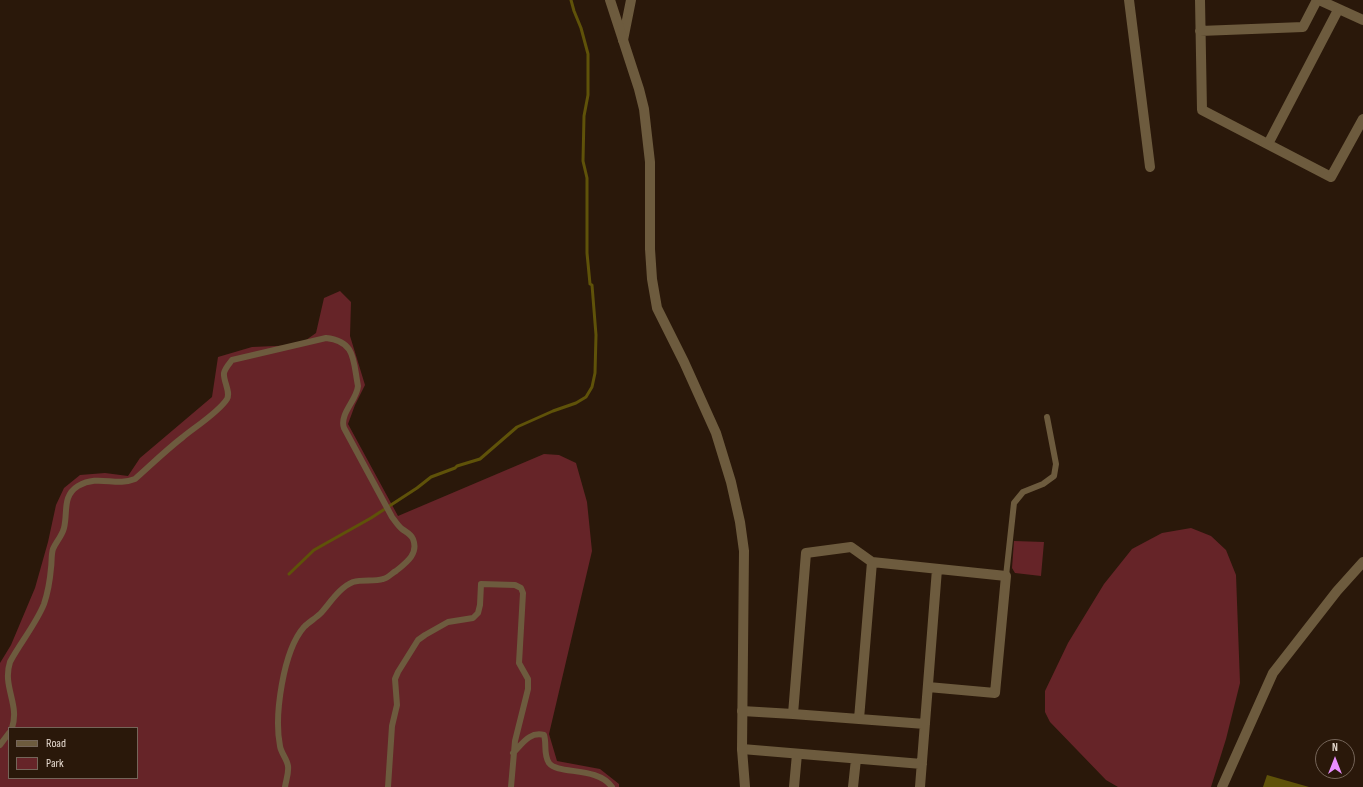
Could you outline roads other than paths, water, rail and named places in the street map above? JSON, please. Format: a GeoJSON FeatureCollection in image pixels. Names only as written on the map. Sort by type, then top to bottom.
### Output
{"type":"FeatureCollection","features":[{"type":"Feature","properties":{"kind":"street"},"geometry":{"type":"LineString","coordinates":[[610,0],[644,110],[650,162],[650,249],[652,279],[657,308],[684,362],[716,434],[731,482],[740,522],[744,551],[742,749],[745,787]]}},
{"type":"Feature","properties":{"kind":"street"},"geometry":{"type":"LineString","coordinates":[[623,40],[631,0]]}},
{"type":"Feature","properties":{"kind":"street"},"geometry":{"type":"LineString","coordinates":[[1129,0],[1150,167]]}},
{"type":"Feature","properties":{"kind":"street"},"geometry":{"type":"LineString","coordinates":[[1200,0],[1202,110],[1331,177],[1363,119]]}},
{"type":"Feature","properties":{"kind":"street"},"geometry":{"type":"LineString","coordinates":[[1200,31],[1304,27],[1318,0],[1363,20]]}},
{"type":"Feature","properties":{"kind":"street"},"geometry":{"type":"LineString","coordinates":[[1268,144],[1338,10]]}},
{"type":"Feature","properties":{"kind":"street"},"geometry":{"type":"LineString","coordinates":[[793,714],[806,553],[851,548],[872,562],[1006,576],[995,693],[928,687]]}},
{"type":"Feature","properties":{"kind":"street"},"geometry":{"type":"LineString","coordinates":[[859,719],[872,562]]}},
{"type":"Feature","properties":{"kind":"street"},"geometry":{"type":"LineString","coordinates":[[1222,787],[1273,673],[1337,591],[1362,566]]}},
{"type":"Feature","properties":{"kind":"street"},"geometry":{"type":"LineString","coordinates":[[920,787],[937,569]]}},
{"type":"Feature","properties":{"kind":"street"},"geometry":{"type":"LineString","coordinates":[[742,711],[925,724]]}},
{"type":"Feature","properties":{"kind":"street"},"geometry":{"type":"LineString","coordinates":[[742,749],[922,764]]}},
{"type":"Feature","properties":{"kind":"street"},"geometry":{"type":"LineString","coordinates":[[794,787],[797,754]]}},
{"type":"Feature","properties":{"kind":"street"},"geometry":{"type":"LineString","coordinates":[[853,787],[856,759]]}},
{"type":"Feature","properties":{"kind":"lane"},"geometry":{"type":"LineString","coordinates":[[12,727],[15,710],[8,688],[7,670],[15,651],[44,604],[53,549],[64,527],[66,501],[70,493],[77,487],[87,482],[97,480],[128,482],[134,479],[181,438],[222,406],[228,397],[224,374],[225,369],[232,360],[326,338],[336,339],[347,345],[350,350],[358,386],[358,392],[342,424],[392,517],[401,528],[413,538],[413,556],[408,562],[385,579],[352,582],[344,588],[320,614],[304,627],[296,640],[288,660],[280,695],[277,721],[280,748],[288,765],[288,774],[285,787]]}},
{"type":"Feature","properties":{"kind":"lane"},"geometry":{"type":"LineString","coordinates":[[1006,576],[1014,503],[1023,492],[1043,484],[1054,476],[1056,464],[1047,417]]}},
{"type":"Feature","properties":{"kind":"lane"},"geometry":{"type":"LineString","coordinates":[[388,787],[392,726],[398,705],[395,679],[418,640],[448,622],[473,618],[478,613],[480,605],[481,584],[515,584],[521,588],[523,593],[519,664],[528,680],[528,689],[515,741],[511,787]]}},
{"type":"Feature","properties":{"kind":"lane"},"geometry":{"type":"LineString","coordinates":[[0,745],[8,734]]}},
{"type":"Feature","properties":{"kind":"lane"},"geometry":{"type":"LineString","coordinates":[[513,753],[533,734],[544,735],[545,752],[550,763],[556,767],[580,771],[600,777],[608,782],[612,787]]}},
{"type":"Feature","properties":{"kind":"waterway"},"geometry":{"type":"LineString","coordinates":[[289,574],[314,550],[371,518],[431,477],[457,466],[480,459],[517,427],[553,411],[576,403],[586,397],[592,387],[595,373],[596,335],[592,285],[590,284],[587,253],[587,178],[583,161],[584,116],[588,95],[588,54],[571,0]]}}]}
